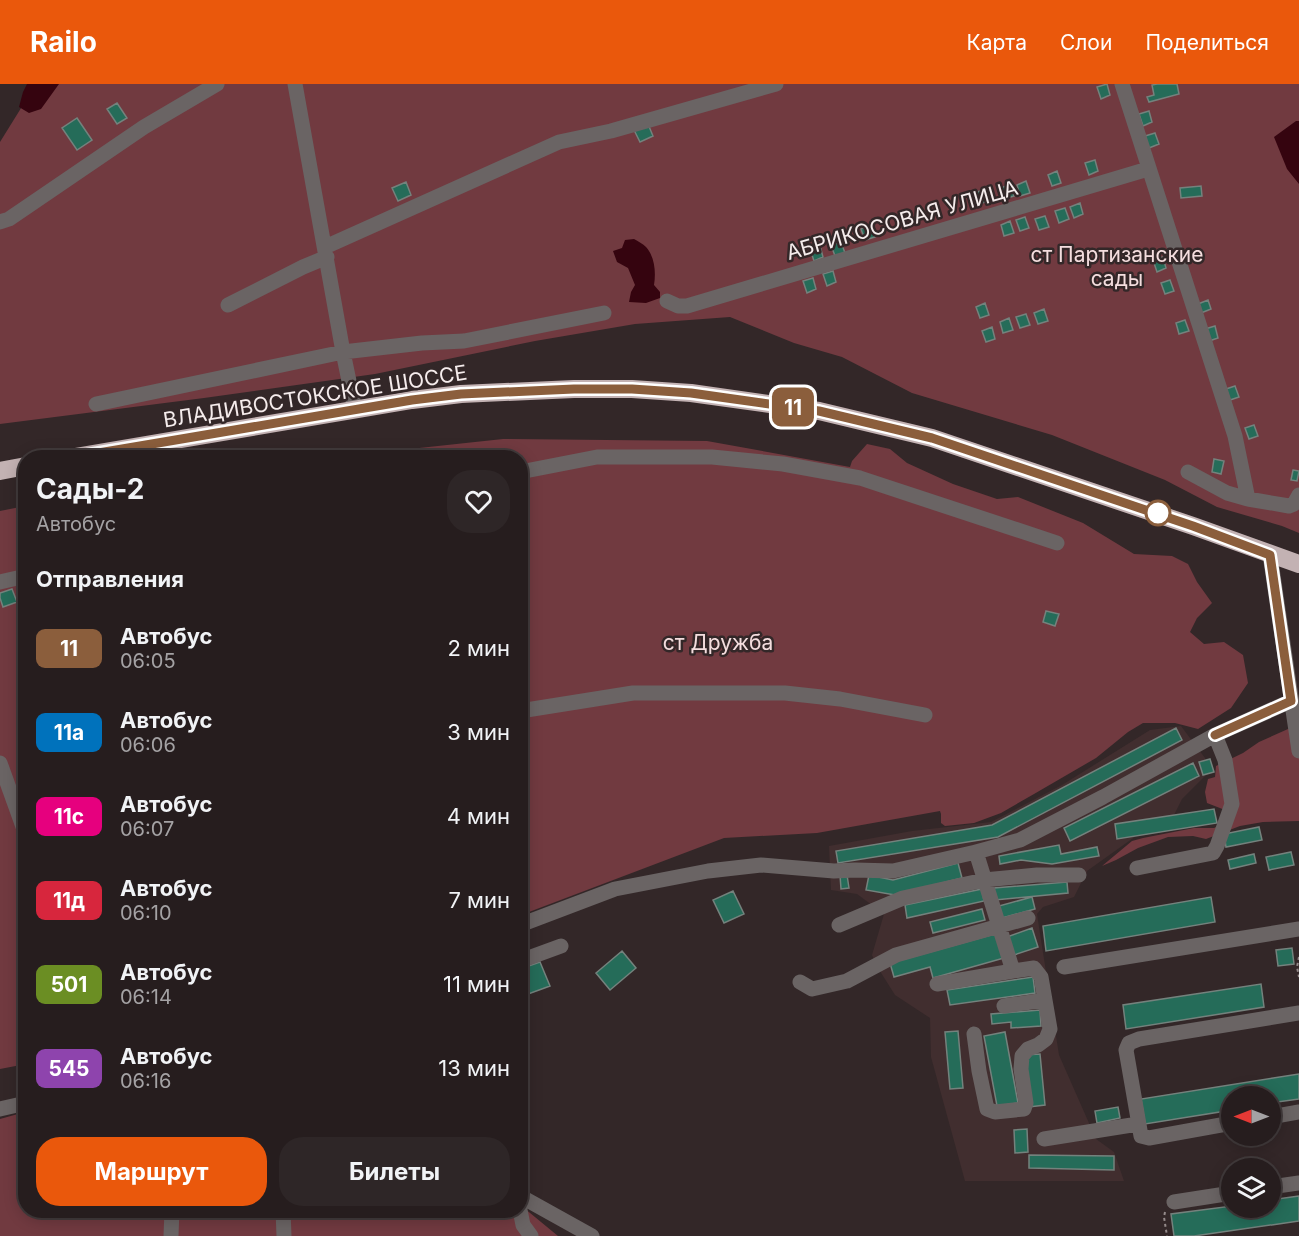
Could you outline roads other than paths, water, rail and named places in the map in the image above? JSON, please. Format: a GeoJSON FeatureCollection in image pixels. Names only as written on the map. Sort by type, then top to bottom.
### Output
{"type":"FeatureCollection","features":[{"type":"Feature","properties":{"kind":"highway","name":"ВЛАДИВОСТОКСКОЕ ШОССЕ"},"geometry":{"type":"LineString","coordinates":[[117,450],[461,394],[586,389],[691,393],[819,411],[932,438],[1299,564]]}},
{"type":"Feature","properties":{"kind":"highway"},"geometry":{"type":"LineString","coordinates":[[0,471],[18,468]]}},
{"type":"Feature","properties":{"kind":"street"},"geometry":{"type":"LineString","coordinates":[[0,222],[9,219],[144,127],[217,84]]}},
{"type":"Feature","properties":{"kind":"street"},"geometry":{"type":"LineString","coordinates":[[295,84],[355,410]]}},
{"type":"Feature","properties":{"kind":"street"},"geometry":{"type":"LineString","coordinates":[[228,305],[303,267],[326,252],[559,142],[611,131],[776,84]]}},
{"type":"Feature","properties":{"kind":"street"},"geometry":{"type":"LineString","coordinates":[[1122,84],[1235,436],[1248,499]]}},
{"type":"Feature","properties":{"kind":"street","name":"АБРИКОСОВАЯ УЛИЦА"},"geometry":{"type":"LineString","coordinates":[[667,301],[678,306],[687,306],[1148,169]]}},
{"type":"Feature","properties":{"kind":"street"},"geometry":{"type":"LineString","coordinates":[[96,404],[343,352],[464,340],[604,313]]}},
{"type":"Feature","properties":{"kind":"street"},"geometry":{"type":"LineString","coordinates":[[528,470],[597,457],[712,457],[783,464],[860,478],[1058,543]]}},
{"type":"Feature","properties":{"kind":"street"},"geometry":{"type":"LineString","coordinates":[[1188,472],[1227,493],[1248,499],[1289,506],[1294,504],[1299,495]]}},
{"type":"Feature","properties":{"kind":"street"},"geometry":{"type":"LineString","coordinates":[[1270,555],[1299,751]]}},
{"type":"Feature","properties":{"kind":"street"},"geometry":{"type":"LineString","coordinates":[[0,582],[18,578]]}},
{"type":"Feature","properties":{"kind":"street"},"geometry":{"type":"LineString","coordinates":[[528,710],[633,693],[785,693],[840,699],[925,715]]}},
{"type":"Feature","properties":{"kind":"street"},"geometry":{"type":"LineString","coordinates":[[528,922],[615,889],[708,871],[761,865],[834,871],[893,871],[1020,840],[1215,735],[1291,701]]}},
{"type":"Feature","properties":{"kind":"street"},"geometry":{"type":"LineString","coordinates":[[1137,868],[1213,853],[1232,804],[1225,760],[1215,735]]}},
{"type":"Feature","properties":{"kind":"street"},"geometry":{"type":"LineString","coordinates":[[0,764],[18,802]]}},
{"type":"Feature","properties":{"kind":"street"},"geometry":{"type":"LineString","coordinates":[[976,852],[1013,970]]}},
{"type":"Feature","properties":{"kind":"street"},"geometry":{"type":"LineString","coordinates":[[839,925],[903,897],[984,880],[1037,875],[1078,875]]}},
{"type":"Feature","properties":{"kind":"street"},"geometry":{"type":"LineString","coordinates":[[800,982],[812,989],[847,981],[896,955],[1028,918]]}},
{"type":"Feature","properties":{"kind":"street"},"geometry":{"type":"LineString","coordinates":[[1064,967],[1299,929]]}},
{"type":"Feature","properties":{"kind":"street"},"geometry":{"type":"LineString","coordinates":[[528,958],[561,946]]}},
{"type":"Feature","properties":{"kind":"street"},"geometry":{"type":"LineString","coordinates":[[937,984],[1034,968],[1041,977],[1050,1029],[1046,1039],[1028,1049],[1022,1056],[1021,1069],[1026,1103],[1024,1109],[994,1112],[987,1109],[974,1034]]}},
{"type":"Feature","properties":{"kind":"street"},"geometry":{"type":"LineString","coordinates":[[1004,1006],[1045,1000]]}},
{"type":"Feature","properties":{"kind":"street"},"geometry":{"type":"LineString","coordinates":[[1221,1125],[1149,1138],[1141,1136],[1126,1050],[1129,1044],[1139,1039],[1299,1013]]}},
{"type":"Feature","properties":{"kind":"street"},"geometry":{"type":"LineString","coordinates":[[0,1109],[18,1105]]}},
{"type":"Feature","properties":{"kind":"street"},"geometry":{"type":"LineString","coordinates":[[1281,1115],[1299,1112]]}},
{"type":"Feature","properties":{"kind":"street"},"geometry":{"type":"LineString","coordinates":[[1044,1139],[1138,1124]]}},
{"type":"Feature","properties":{"kind":"street"},"geometry":{"type":"LineString","coordinates":[[1281,1185],[1299,1183]]}},
{"type":"Feature","properties":{"kind":"street"},"geometry":{"type":"LineString","coordinates":[[1174,1202],[1221,1195]]}},
{"type":"Feature","properties":{"kind":"street"},"geometry":{"type":"LineString","coordinates":[[528,1200],[592,1236]]}},
{"type":"Feature","properties":{"kind":"street"},"geometry":{"type":"LineString","coordinates":[[171,1236],[172,1218]]}},
{"type":"Feature","properties":{"kind":"street"},"geometry":{"type":"LineString","coordinates":[[283,1218],[284,1236]]}},
{"type":"Feature","properties":{"kind":"street"},"geometry":{"type":"LineString","coordinates":[[522,1218],[531,1236]]}},
{"type":"Feature","properties":{"kind":"park label","name":"ст Партизанские сады"},"geometry":{"type":"Point","coordinates":[1117,266]}},
{"type":"Feature","properties":{"kind":"park label","name":"ст Дружба"},"geometry":{"type":"Point","coordinates":[718,642]}}]}
